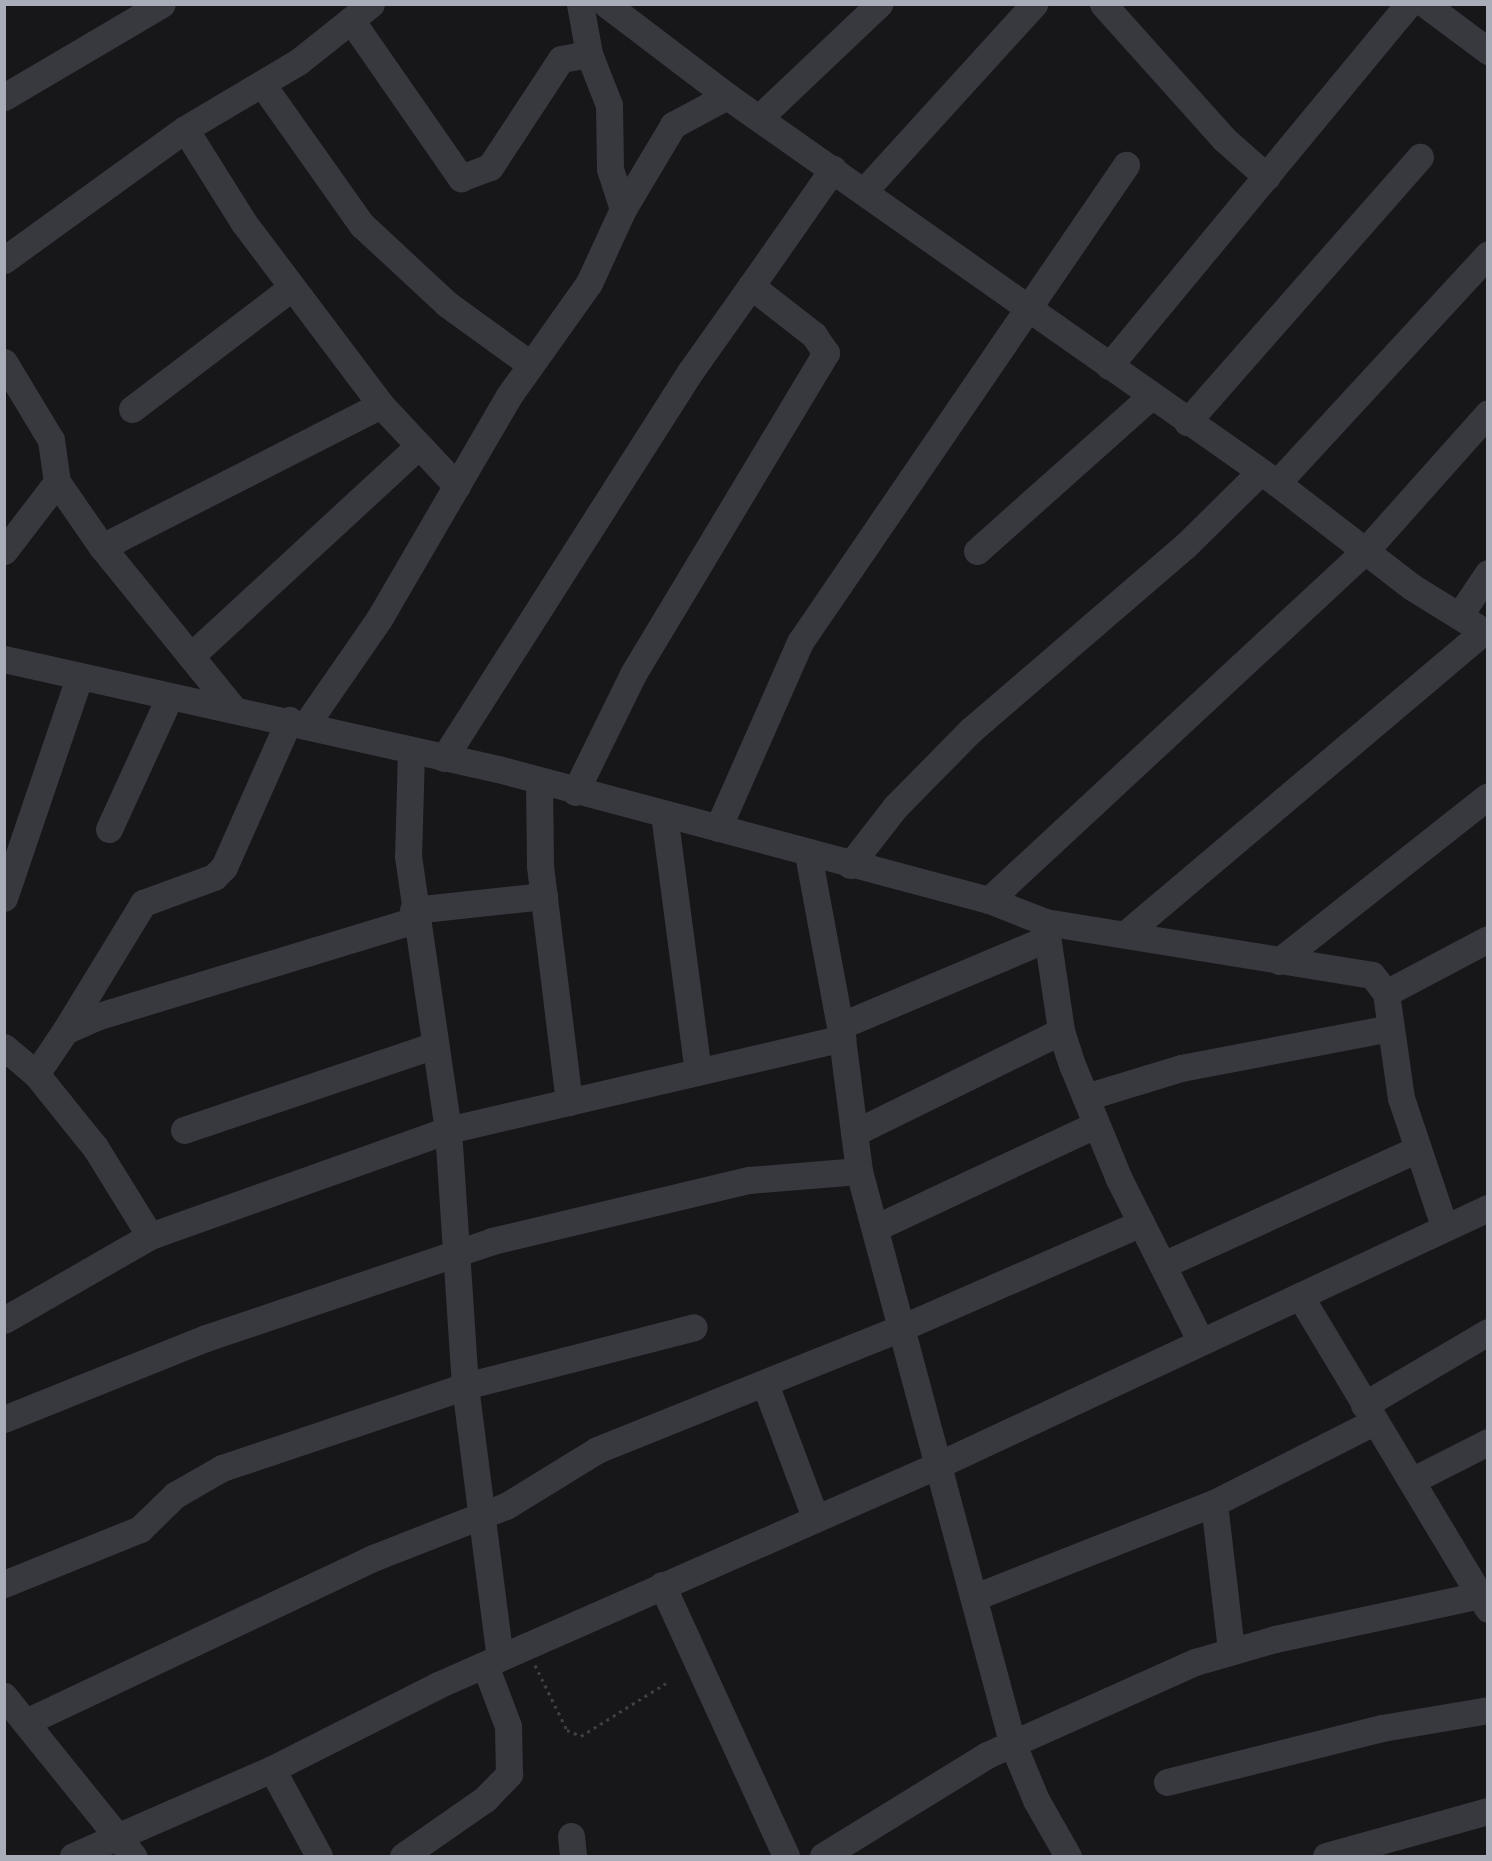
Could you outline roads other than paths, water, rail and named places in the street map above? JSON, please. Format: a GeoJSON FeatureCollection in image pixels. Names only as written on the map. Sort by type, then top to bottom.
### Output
{"type":"FeatureCollection","features":[{"type":"Feature","properties":{"kind":"street"},"geometry":{"type":"LineString","coordinates":[[4,97],[162,4]]}},
{"type":"Feature","properties":{"kind":"street"},"geometry":{"type":"LineString","coordinates":[[580,4],[589,54],[609,105],[610,169],[623,209]]}},
{"type":"Feature","properties":{"kind":"street"},"geometry":{"type":"LineString","coordinates":[[759,118],[879,4]]}},
{"type":"Feature","properties":{"kind":"street"},"geometry":{"type":"LineString","coordinates":[[864,191],[1034,4]]}},
{"type":"Feature","properties":{"kind":"street"},"geometry":{"type":"LineString","coordinates":[[1103,4],[1224,139],[1267,177]]}},
{"type":"Feature","properties":{"kind":"street"},"geometry":{"type":"LineString","coordinates":[[608,5],[727,96],[1367,549],[1412,587],[1486,633],[1129,931]]}},
{"type":"Feature","properties":{"kind":"street"},"geometry":{"type":"LineString","coordinates":[[1109,366],[1412,5],[1488,51]]}},
{"type":"Feature","properties":{"kind":"street"},"geometry":{"type":"LineString","coordinates":[[4,260],[185,129],[262,84],[361,12],[461,178],[489,167],[561,59],[589,54]]}},
{"type":"Feature","properties":{"kind":"street"},"geometry":{"type":"LineString","coordinates":[[262,84],[362,225],[447,304],[530,364]]}},
{"type":"Feature","properties":{"kind":"street"},"geometry":{"type":"LineString","coordinates":[[36,1074],[143,903],[208,880],[224,867],[298,721],[379,619],[530,364],[589,284],[623,209],[674,125],[727,96]]}},
{"type":"Feature","properties":{"kind":"street"},"geometry":{"type":"LineString","coordinates":[[185,129],[292,287],[381,405],[416,448],[457,486]]}},
{"type":"Feature","properties":{"kind":"street"},"geometry":{"type":"LineString","coordinates":[[1186,422],[1419,157]]}},
{"type":"Feature","properties":{"kind":"street"},"geometry":{"type":"LineString","coordinates":[[718,828],[800,642],[1024,308],[1126,165]]}},
{"type":"Feature","properties":{"kind":"street"},"geometry":{"type":"LineString","coordinates":[[444,758],[684,382],[833,169]]}},
{"type":"Feature","properties":{"kind":"street"},"geometry":{"type":"LineString","coordinates":[[850,865],[896,806],[971,730],[1185,546],[1268,478],[1488,254]]}},
{"type":"Feature","properties":{"kind":"street"},"geometry":{"type":"LineString","coordinates":[[576,792],[633,674],[826,352],[814,335],[751,286]]}},
{"type":"Feature","properties":{"kind":"street"},"geometry":{"type":"LineString","coordinates":[[132,408],[292,287]]}},
{"type":"Feature","properties":{"kind":"street"},"geometry":{"type":"LineString","coordinates":[[4,362],[51,440],[57,482],[102,547],[233,708]]}},
{"type":"Feature","properties":{"kind":"street"},"geometry":{"type":"LineString","coordinates":[[977,551],[1151,396]]}},
{"type":"Feature","properties":{"kind":"street"},"geometry":{"type":"LineString","coordinates":[[102,547],[381,405]]}},
{"type":"Feature","properties":{"kind":"street"},"geometry":{"type":"LineString","coordinates":[[989,900],[1367,549],[1488,413]]}},
{"type":"Feature","properties":{"kind":"street"},"geometry":{"type":"LineString","coordinates":[[192,655],[416,448]]}},
{"type":"Feature","properties":{"kind":"street"},"geometry":{"type":"LineString","coordinates":[[4,551],[57,482]]}},
{"type":"Feature","properties":{"kind":"street"},"geometry":{"type":"LineString","coordinates":[[1459,616],[1488,573]]}},
{"type":"Feature","properties":{"kind":"street"},"geometry":{"type":"LineString","coordinates":[[4,659],[169,698],[298,721],[411,751],[539,781],[808,854],[989,900],[1045,930]]}},
{"type":"Feature","properties":{"kind":"street"},"geometry":{"type":"LineString","coordinates":[[4,898],[79,678]]}},
{"type":"Feature","properties":{"kind":"street"},"geometry":{"type":"LineString","coordinates":[[109,829],[169,698]]}},
{"type":"Feature","properties":{"kind":"street"},"geometry":{"type":"LineString","coordinates":[[403,1857],[485,1799],[509,1774],[508,1726],[492,1662],[481,1517],[465,1386],[454,1253],[448,1130],[414,915],[407,829],[411,751]]}},
{"type":"Feature","properties":{"kind":"street"},"geometry":{"type":"LineString","coordinates":[[539,781],[544,896],[569,1102]]}},
{"type":"Feature","properties":{"kind":"street"},"geometry":{"type":"LineString","coordinates":[[1279,961],[1488,796]]}},
{"type":"Feature","properties":{"kind":"street"},"geometry":{"type":"LineString","coordinates":[[664,814],[698,1072]]}},
{"type":"Feature","properties":{"kind":"street"},"geometry":{"type":"LineString","coordinates":[[808,854],[841,1032],[860,1171],[1012,1742],[1036,1800],[1068,1857]]}},
{"type":"Feature","properties":{"kind":"street"},"geometry":{"type":"LineString","coordinates":[[65,1031],[414,915],[544,896]]}},
{"type":"Feature","properties":{"kind":"street"},"geometry":{"type":"LineString","coordinates":[[1045,930],[1061,1031],[1095,1125],[1201,1342]]}},
{"type":"Feature","properties":{"kind":"street"},"geometry":{"type":"LineString","coordinates":[[4,1320],[150,1236],[448,1130],[698,1072],[841,1032],[1045,930],[1129,931],[1279,961],[1372,975],[1386,993],[1390,1028],[1415,1150],[1444,1226]]}},
{"type":"Feature","properties":{"kind":"street"},"geometry":{"type":"LineString","coordinates":[[1386,993],[1484,950]]}},
{"type":"Feature","properties":{"kind":"street"},"geometry":{"type":"LineString","coordinates":[[1086,1097],[1181,1068],[1390,1028]]}},
{"type":"Feature","properties":{"kind":"street"},"geometry":{"type":"LineString","coordinates":[[854,1133],[1061,1031]]}},
{"type":"Feature","properties":{"kind":"street"},"geometry":{"type":"LineString","coordinates":[[184,1130],[435,1045]]}},
{"type":"Feature","properties":{"kind":"street"},"geometry":{"type":"LineString","coordinates":[[4,1047],[36,1074],[113,1171],[150,1236]]}},
{"type":"Feature","properties":{"kind":"street"},"geometry":{"type":"LineString","coordinates":[[875,1228],[1095,1125]]}},
{"type":"Feature","properties":{"kind":"street"},"geometry":{"type":"LineString","coordinates":[[1162,1265],[1415,1150]]}},
{"type":"Feature","properties":{"kind":"street"},"geometry":{"type":"LineString","coordinates":[[4,1419],[206,1338],[454,1253],[749,1180],[860,1171]]}},
{"type":"Feature","properties":{"kind":"street"},"geometry":{"type":"LineString","coordinates":[[73,1857],[126,1848],[272,1769],[492,1662],[815,1516],[938,1465],[1444,1226],[1488,1208]]}},
{"type":"Feature","properties":{"kind":"street"},"geometry":{"type":"LineString","coordinates":[[26,1722],[354,1567],[481,1517],[597,1450],[902,1329],[1141,1223]]}},
{"type":"Feature","properties":{"kind":"street"},"geometry":{"type":"LineString","coordinates":[[824,1857],[866,1826],[1012,1742],[1231,1650],[1484,1602],[1413,1480],[1369,1413],[1300,1296]]}},
{"type":"Feature","properties":{"kind":"street"},"geometry":{"type":"LineString","coordinates":[[4,1584],[140,1529],[175,1495],[222,1468],[465,1386],[694,1328]]}},
{"type":"Feature","properties":{"kind":"street"},"geometry":{"type":"LineString","coordinates":[[975,1597],[1214,1503],[1369,1413],[1488,1332]]}},
{"type":"Feature","properties":{"kind":"street"},"geometry":{"type":"LineString","coordinates":[[765,1384],[815,1516]]}},
{"type":"Feature","properties":{"kind":"street"},"geometry":{"type":"LineString","coordinates":[[1413,1480],[1488,1442]]}},
{"type":"Feature","properties":{"kind":"street"},"geometry":{"type":"LineString","coordinates":[[1214,1503],[1231,1650]]}},
{"type":"Feature","properties":{"kind":"street"},"geometry":{"type":"LineString","coordinates":[[662,1585],[786,1857]]}},
{"type":"Feature","properties":{"kind":"street"},"geometry":{"type":"LineString","coordinates":[[4,1696],[126,1848]]}},
{"type":"Feature","properties":{"kind":"street"},"geometry":{"type":"LineString","coordinates":[[1167,1782],[1382,1728],[1488,1710]]}},
{"type":"Feature","properties":{"kind":"street"},"geometry":{"type":"LineString","coordinates":[[272,1769],[319,1857]]}},
{"type":"Feature","properties":{"kind":"street"},"geometry":{"type":"LineString","coordinates":[[1326,1857],[1488,1811]]}}]}
